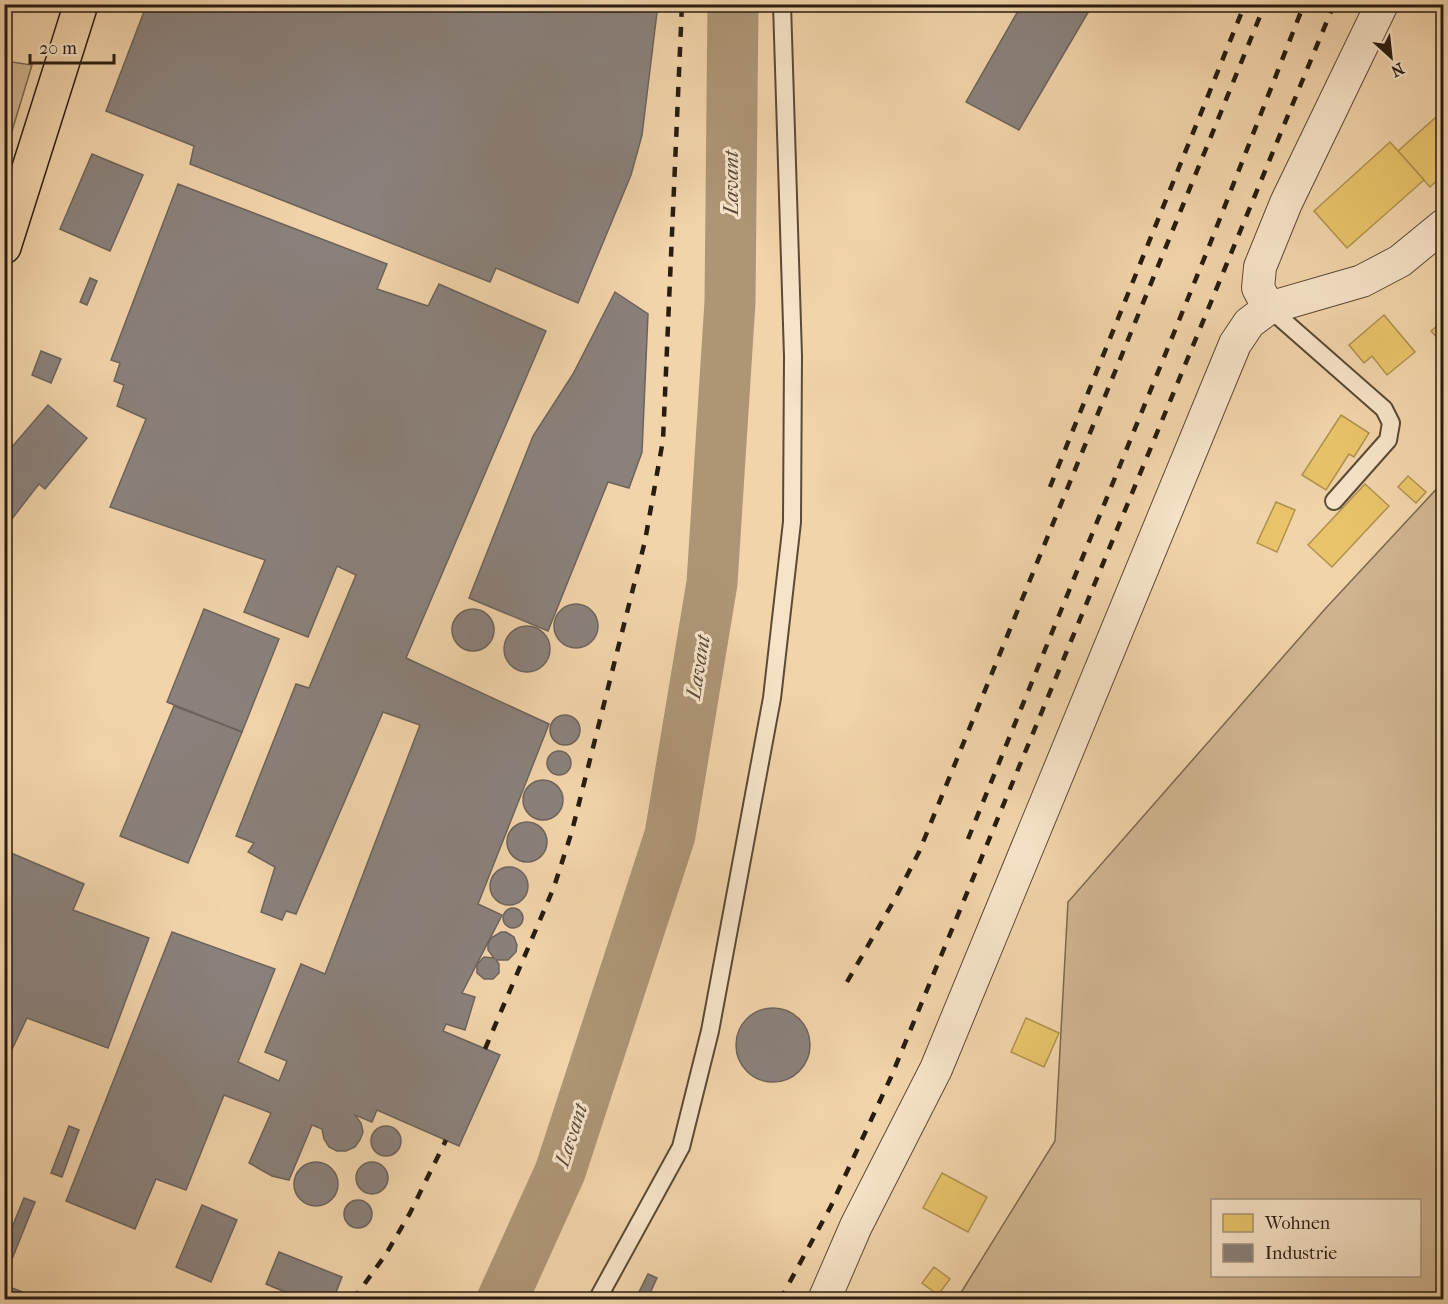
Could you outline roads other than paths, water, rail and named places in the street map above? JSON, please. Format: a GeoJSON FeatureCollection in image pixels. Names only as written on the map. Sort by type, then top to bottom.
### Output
{"type":"FeatureCollection","features":[{"type":"Feature","properties":{"kind":"main road"},"geometry":{"type":"LineString","coordinates":[[4,247],[81,4]]}},
{"type":"Feature","properties":{"kind":"street"},"geometry":{"type":"LineString","coordinates":[[1269,308],[1258,288],[1260,267],[1286,203],[1382,4]]}},
{"type":"Feature","properties":{"kind":"street"},"geometry":{"type":"LineString","coordinates":[[824,1299],[856,1226],[936,1069],[1235,344],[1249,324],[1269,308],[1362,281],[1400,261],[1443,225]]}},
{"type":"Feature","properties":{"kind":"lane"},"geometry":{"type":"LineString","coordinates":[[597,1299],[681,1147],[714,1007],[772,698],[792,522],[793,356],[782,4]]}},
{"type":"Feature","properties":{"kind":"lane"},"geometry":{"type":"LineString","coordinates":[[1269,308],[1384,409],[1391,423],[1388,440],[1334,501]]}},
{"type":"Feature","properties":{"kind":"waterway","name":"Lavant"},"geometry":{"type":"LineString","coordinates":[[502,1300],[560,1172],[670,835],[712,583],[730,302],[733,4]]}},
{"type":"Feature","properties":{"kind":"railway"},"geometry":{"type":"LineString","coordinates":[[485,1049],[554,887],[572,831],[645,541],[663,440],[682,4]]}},
{"type":"Feature","properties":{"kind":"railway"},"geometry":{"type":"LineString","coordinates":[[1050,487],[1245,4]]}},
{"type":"Feature","properties":{"kind":"railway"},"geometry":{"type":"LineString","coordinates":[[847,982],[919,852],[1265,4]]}},
{"type":"Feature","properties":{"kind":"railway"},"geometry":{"type":"LineString","coordinates":[[968,839],[1206,254],[1304,4]]}},
{"type":"Feature","properties":{"kind":"railway"},"geometry":{"type":"LineString","coordinates":[[780,1300],[831,1206],[891,1077],[1334,4]]}},
{"type":"Feature","properties":{"kind":"railway"},"geometry":{"type":"LineString","coordinates":[[353,1300],[386,1254],[410,1213],[446,1140]]}}]}
